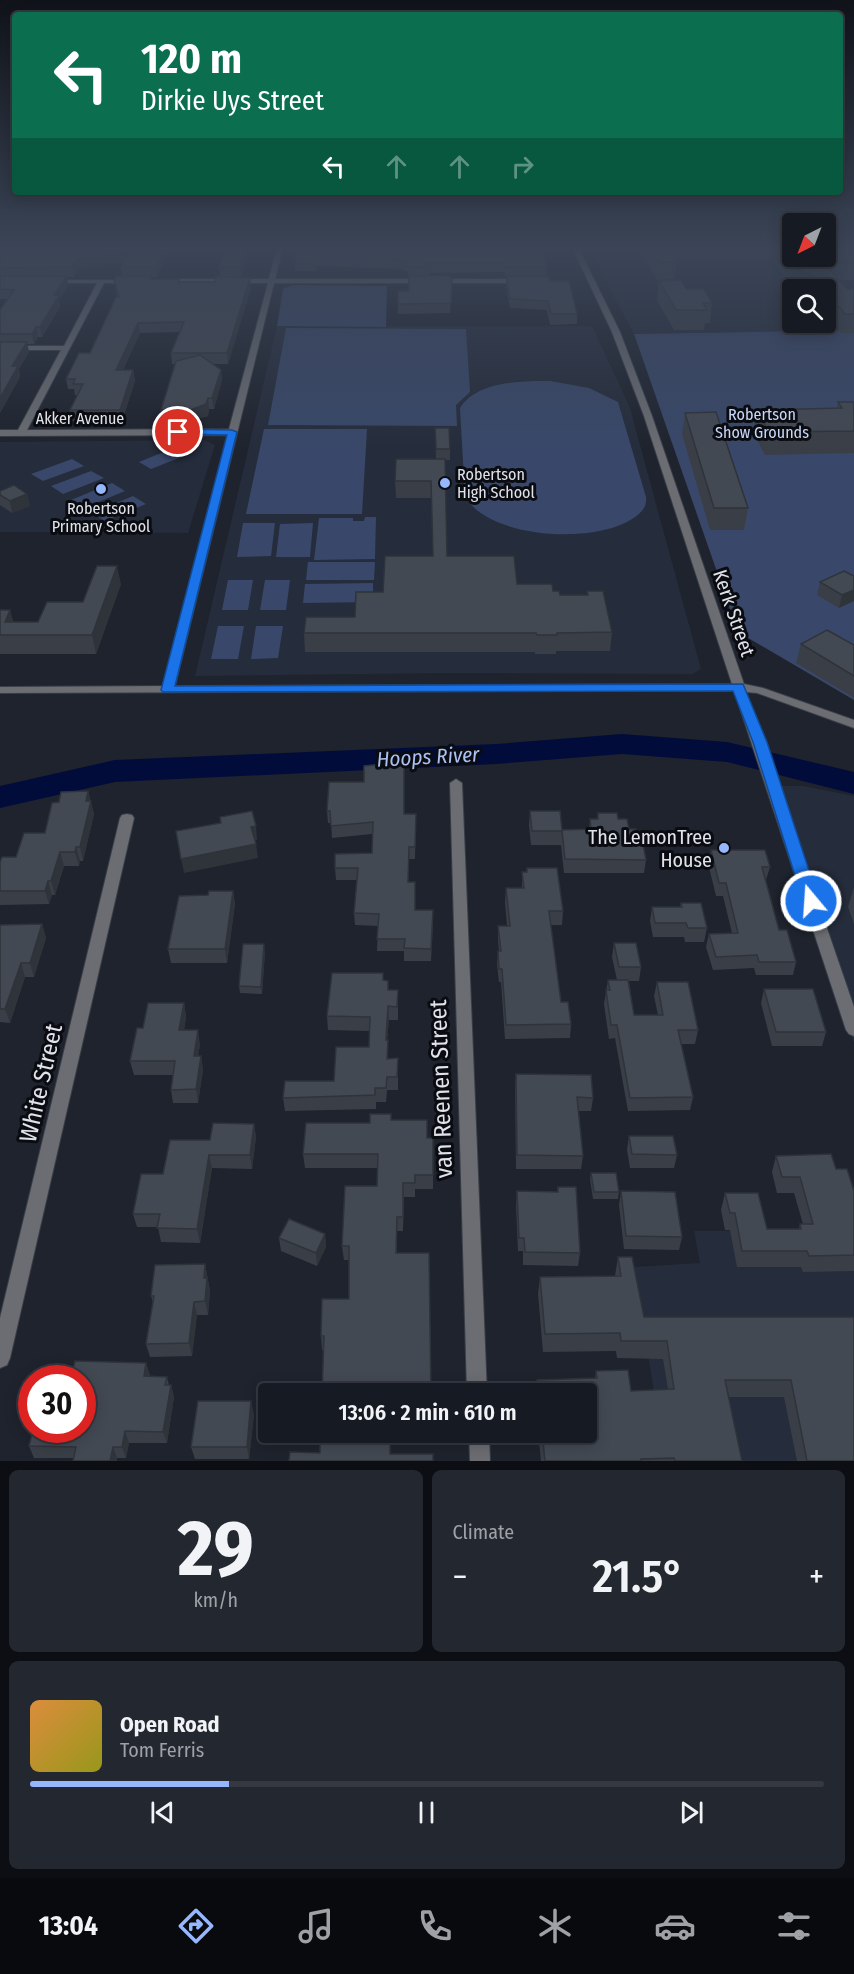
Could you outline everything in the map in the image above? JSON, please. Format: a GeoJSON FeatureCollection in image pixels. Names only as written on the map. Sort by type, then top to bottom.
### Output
{"type":"FeatureCollection","features":[{"type":"Feature","properties":{"kind":"street"},"geometry":{"type":"LineString","coordinates":[[21,433],[84,315]]}},
{"type":"Feature","properties":{"kind":"street"},"geometry":{"type":"LineString","coordinates":[[168,690],[232,432],[264,315]]}},
{"type":"Feature","properties":{"kind":"street","name":"Kerk Street"},"geometry":{"type":"LineString","coordinates":[[608,315],[648,416],[738,687],[760,742],[854,1030]]}},
{"type":"Feature","properties":{"kind":"street"},"geometry":{"type":"LineString","coordinates":[[0,348],[66,348]]}},
{"type":"Feature","properties":{"kind":"street","name":"Akker Avenue"},"geometry":{"type":"LineString","coordinates":[[0,433],[232,432]]}},
{"type":"Feature","properties":{"kind":"street"},"geometry":{"type":"LineString","coordinates":[[0,690],[738,687],[759,690],[854,724]]}},
{"type":"Feature","properties":{"kind":"street","name":"van Reenen Street"},"geometry":{"type":"LineString","coordinates":[[456,783],[477,1383]]}},
{"type":"Feature","properties":{"kind":"street","name":"White Street"},"geometry":{"type":"LineString","coordinates":[[0,1358],[127,818]]}},
{"type":"Feature","properties":{"kind":"street"},"geometry":{"type":"LineString","coordinates":[[479,1443],[480,1461]]}},
{"type":"Feature","properties":{"kind":"shaded area"},"geometry":{"type":"Polygon","coordinates":[[[624,315],[782,315],[782,331],[634,334],[624,315]]]}},
{"type":"Feature","properties":{"kind":"shaded area"},"geometry":{"type":"Polygon","coordinates":[[[836,315],[854,315],[854,330],[836,330],[836,315]]]}},
{"type":"Feature","properties":{"kind":"shaded area","name":"Robertson High School"},"geometry":{"type":"Polygon","coordinates":[[[277,326],[592,326],[630,408],[701,669],[693,674],[453,673],[195,676],[277,326]]]}},
{"type":"Feature","properties":{"kind":"shaded area","name":"Robertson Primary School"},"geometry":{"type":"Polygon","coordinates":[[[204,440],[215,445],[188,533],[0,532],[0,442],[204,440]]]}},
{"type":"Feature","properties":{"kind":"shaded area"},"geometry":{"type":"Polygon","coordinates":[[[766,786],[803,786],[854,796],[854,1043],[766,786]]]}},
{"type":"Feature","properties":{"kind":"shaded area"},"geometry":{"type":"Polygon","coordinates":[[[854,1230],[854,1461],[665,1461],[634,1267],[700,1263],[694,1231],[854,1230]]]}},
{"type":"Feature","properties":{"kind":"green space"},"geometry":{"type":"Polygon","coordinates":[[[279,315],[386,315],[386,327],[277,326],[279,315]]]}},
{"type":"Feature","properties":{"kind":"green space"},"geometry":{"type":"Polygon","coordinates":[[[286,328],[466,329],[470,392],[456,405],[457,426],[268,425],[286,328]]]}},
{"type":"Feature","properties":{"kind":"green space","name":"Robertson Show Grounds"},"geometry":{"type":"Polygon","coordinates":[[[836,330],[854,330],[854,700],[738,632],[634,334],[782,331],[836,333],[836,330]]]}},
{"type":"Feature","properties":{"kind":"green space"},"geometry":{"type":"Polygon","coordinates":[[[550,381],[589,388],[618,402],[646,497],[643,510],[632,519],[615,527],[594,532],[544,533],[519,529],[497,522],[478,511],[465,497],[460,408],[477,392],[501,384],[550,381]]]}},
{"type":"Feature","properties":{"kind":"green space"},"geometry":{"type":"Polygon","coordinates":[[[264,429],[367,429],[362,514],[246,514],[264,429]]]}},
{"type":"Feature","properties":{"kind":"green space"},"geometry":{"type":"Polygon","coordinates":[[[176,447],[189,454],[151,469],[139,462],[176,447]]]}},
{"type":"Feature","properties":{"kind":"green space"},"geometry":{"type":"Polygon","coordinates":[[[72,459],[84,466],[43,481],[31,474],[72,459]]]}},
{"type":"Feature","properties":{"kind":"green space"},"geometry":{"type":"Polygon","coordinates":[[[91,471],[104,478],[63,494],[51,486],[91,471]]]}},
{"type":"Feature","properties":{"kind":"green space"},"geometry":{"type":"Polygon","coordinates":[[[112,483],[125,491],[84,508],[71,500],[112,483]]]}},
{"type":"Feature","properties":{"kind":"green space"},"geometry":{"type":"Polygon","coordinates":[[[133,496],[146,504],[105,521],[92,513],[133,496]]]}},
{"type":"Feature","properties":{"kind":"green space"},"geometry":{"type":"Polygon","coordinates":[[[365,517],[376,517],[375,559],[314,560],[319,518],[353,518],[353,521],[364,521],[365,517]]]}},
{"type":"Feature","properties":{"kind":"green space"},"geometry":{"type":"Polygon","coordinates":[[[243,523],[275,523],[271,556],[237,557],[243,523]]]}},
{"type":"Feature","properties":{"kind":"green space"},"geometry":{"type":"Polygon","coordinates":[[[313,523],[310,557],[276,557],[280,524],[313,523]]]}},
{"type":"Feature","properties":{"kind":"green space"},"geometry":{"type":"Polygon","coordinates":[[[308,562],[375,562],[374,580],[306,580],[308,562]]]}},
{"type":"Feature","properties":{"kind":"green space"},"geometry":{"type":"Polygon","coordinates":[[[228,580],[253,580],[248,610],[222,610],[228,580]]]}},
{"type":"Feature","properties":{"kind":"green space"},"geometry":{"type":"Polygon","coordinates":[[[265,580],[290,580],[286,610],[260,610],[265,580]]]}},
{"type":"Feature","properties":{"kind":"green space"},"geometry":{"type":"Polygon","coordinates":[[[373,583],[373,602],[303,603],[305,584],[373,583]]]}},
{"type":"Feature","properties":{"kind":"green space"},"geometry":{"type":"Polygon","coordinates":[[[218,626],[244,626],[238,659],[211,659],[218,626]]]}},
{"type":"Feature","properties":{"kind":"green space"},"geometry":{"type":"Polygon","coordinates":[[[256,626],[283,626],[278,658],[251,659],[256,626]]]}},
{"type":"Feature","properties":{"kind":"building"},"geometry":{"type":"Polygon","coordinates":[[[0,315],[47,315],[40,327],[36,327],[32,334],[0,334],[0,315]]]}},
{"type":"Feature","properties":{"kind":"building"},"geometry":{"type":"Polygon","coordinates":[[[108,315],[239,315],[227,353],[171,353],[184,322],[138,323],[116,370],[133,370],[120,410],[70,410],[83,384],[73,384],[75,379],[66,379],[79,353],[90,353],[108,315]]]}},
{"type":"Feature","properties":{"kind":"building"},"geometry":{"type":"Polygon","coordinates":[[[0,342],[27,342],[12,366],[18,366],[0,398],[0,342]]]}},
{"type":"Feature","properties":{"kind":"building"},"geometry":{"type":"Polygon","coordinates":[[[200,355],[221,370],[212,398],[208,398],[206,404],[190,410],[161,410],[176,361],[200,355]]]}},
{"type":"Feature","properties":{"kind":"building"},"geometry":{"type":"Polygon","coordinates":[[[838,402],[854,402],[854,431],[769,432],[757,410],[842,408],[838,402]]]}},
{"type":"Feature","properties":{"kind":"building"},"geometry":{"type":"Polygon","coordinates":[[[716,412],[748,508],[714,508],[685,413],[716,412]]]}},
{"type":"Feature","properties":{"kind":"building"},"geometry":{"type":"Polygon","coordinates":[[[435,428],[449,428],[450,449],[436,449],[435,428]]]}},
{"type":"Feature","properties":{"kind":"building"},"geometry":{"type":"Polygon","coordinates":[[[396,459],[445,459],[447,556],[514,556],[517,584],[552,584],[553,591],[559,591],[560,595],[588,595],[587,591],[603,591],[612,632],[557,633],[557,635],[537,635],[536,633],[304,633],[306,617],[355,617],[356,592],[383,592],[385,556],[433,556],[431,481],[395,481],[396,459]]]}},
{"type":"Feature","properties":{"kind":"building"},"geometry":{"type":"Polygon","coordinates":[[[14,485],[27,494],[10,501],[0,495],[0,491],[14,485]]]}},
{"type":"Feature","properties":{"kind":"building"},"geometry":{"type":"Polygon","coordinates":[[[97,566],[117,566],[92,635],[0,635],[0,610],[10,610],[5,622],[38,622],[47,602],[83,602],[97,566]]]}},
{"type":"Feature","properties":{"kind":"building"},"geometry":{"type":"Polygon","coordinates":[[[844,571],[854,576],[854,590],[842,595],[820,582],[844,571]]]}},
{"type":"Feature","properties":{"kind":"building"},"geometry":{"type":"Polygon","coordinates":[[[827,630],[854,645],[854,676],[801,644],[827,630]]]}},
{"type":"Feature","properties":{"kind":"building"},"geometry":{"type":"Polygon","coordinates":[[[404,762],[404,814],[416,814],[415,847],[409,847],[408,882],[415,882],[415,910],[433,910],[431,949],[404,948],[405,939],[377,939],[379,914],[354,913],[358,868],[335,868],[335,854],[372,853],[373,822],[331,826],[330,811],[327,811],[329,782],[364,782],[364,766],[404,762]]]}},
{"type":"Feature","properties":{"kind":"building"},"geometry":{"type":"Polygon","coordinates":[[[88,791],[86,801],[91,801],[80,847],[76,847],[75,852],[60,852],[51,881],[48,881],[45,891],[0,891],[2,857],[16,857],[24,833],[45,833],[52,803],[59,802],[61,792],[88,791]]]}},
{"type":"Feature","properties":{"kind":"building"},"geometry":{"type":"Polygon","coordinates":[[[252,811],[256,826],[251,827],[256,844],[181,859],[176,831],[221,823],[220,817],[252,811]]]}},
{"type":"Feature","properties":{"kind":"building"},"geometry":{"type":"Polygon","coordinates":[[[530,811],[560,811],[562,830],[591,829],[590,819],[598,819],[598,813],[617,813],[618,819],[627,819],[629,829],[636,829],[638,839],[642,839],[646,860],[565,859],[562,831],[532,831],[530,811]]]}},
{"type":"Feature","properties":{"kind":"building"},"geometry":{"type":"Polygon","coordinates":[[[711,850],[765,850],[770,867],[762,867],[779,930],[787,930],[796,962],[759,962],[757,955],[716,957],[709,934],[738,933],[726,883],[719,883],[711,850]]]}},
{"type":"Feature","properties":{"kind":"building"},"geometry":{"type":"Polygon","coordinates":[[[527,868],[557,868],[563,911],[549,911],[561,1002],[568,1002],[571,1024],[506,1025],[502,969],[499,969],[498,951],[501,951],[498,926],[510,926],[506,888],[524,888],[522,872],[527,872],[527,868]]]}},
{"type":"Feature","properties":{"kind":"building"},"geometry":{"type":"Polygon","coordinates":[[[209,891],[233,891],[225,949],[168,949],[179,896],[208,895],[209,891]]]}},
{"type":"Feature","properties":{"kind":"building"},"geometry":{"type":"Polygon","coordinates":[[[681,903],[701,903],[707,928],[688,928],[686,923],[655,923],[652,907],[682,907],[681,903]]]}},
{"type":"Feature","properties":{"kind":"building"},"geometry":{"type":"Polygon","coordinates":[[[42,924],[30,963],[21,963],[5,1009],[0,1009],[0,925],[42,924]]]}},
{"type":"Feature","properties":{"kind":"building"},"geometry":{"type":"Polygon","coordinates":[[[614,943],[636,943],[641,967],[619,967],[614,943]]]}},
{"type":"Feature","properties":{"kind":"building"},"geometry":{"type":"Polygon","coordinates":[[[243,944],[264,944],[261,987],[239,986],[243,944]]]}},
{"type":"Feature","properties":{"kind":"building"},"geometry":{"type":"Polygon","coordinates":[[[332,973],[383,973],[383,980],[388,981],[388,990],[398,990],[397,1007],[388,1006],[386,1040],[388,1040],[387,1059],[398,1058],[397,1077],[387,1077],[386,1088],[375,1088],[375,1095],[283,1098],[285,1081],[334,1081],[336,1047],[369,1047],[370,1017],[327,1016],[332,973]]]}},
{"type":"Feature","properties":{"kind":"building"},"geometry":{"type":"Polygon","coordinates":[[[608,980],[628,980],[634,1015],[663,1015],[657,982],[688,982],[698,1030],[678,1030],[693,1097],[630,1098],[617,1025],[611,1025],[606,990],[610,990],[608,980]]]}},
{"type":"Feature","properties":{"kind":"building"},"geometry":{"type":"Polygon","coordinates":[[[764,989],[813,989],[826,1032],[776,1032],[764,989]]]}},
{"type":"Feature","properties":{"kind":"building"},"geometry":{"type":"Polygon","coordinates":[[[148,1003],[184,1003],[179,1030],[198,1030],[194,1056],[201,1056],[196,1089],[171,1090],[175,1061],[130,1061],[137,1028],[143,1028],[148,1003]]]}},
{"type":"Feature","properties":{"kind":"building"},"geometry":{"type":"Polygon","coordinates":[[[516,1074],[591,1075],[593,1098],[577,1097],[583,1156],[517,1155],[516,1074]]]}},
{"type":"Feature","properties":{"kind":"building"},"geometry":{"type":"Polygon","coordinates":[[[370,1114],[391,1114],[391,1120],[427,1120],[427,1138],[433,1138],[433,1175],[415,1175],[415,1183],[403,1183],[403,1217],[397,1217],[396,1253],[429,1253],[431,1383],[322,1383],[324,1336],[321,1336],[322,1299],[349,1299],[349,1246],[342,1246],[345,1186],[377,1186],[378,1154],[303,1154],[306,1123],[370,1123],[370,1114]]]}},
{"type":"Feature","properties":{"kind":"building"},"geometry":{"type":"Polygon","coordinates":[[[213,1123],[254,1124],[250,1155],[209,1155],[197,1229],[157,1228],[160,1214],[133,1214],[141,1174],[163,1174],[170,1140],[210,1140],[213,1123]]]}},
{"type":"Feature","properties":{"kind":"building"},"geometry":{"type":"Polygon","coordinates":[[[629,1136],[673,1136],[677,1155],[632,1154],[629,1136]]]}},
{"type":"Feature","properties":{"kind":"building"},"geometry":{"type":"Polygon","coordinates":[[[831,1154],[836,1169],[847,1169],[854,1191],[854,1255],[809,1256],[807,1251],[742,1251],[735,1213],[730,1213],[725,1193],[758,1193],[767,1229],[801,1229],[800,1224],[813,1224],[800,1177],[782,1177],[776,1156],[831,1154]]]}},
{"type":"Feature","properties":{"kind":"building"},"geometry":{"type":"Polygon","coordinates":[[[591,1173],[616,1173],[619,1192],[594,1192],[591,1173]]]}},
{"type":"Feature","properties":{"kind":"building"},"geometry":{"type":"Polygon","coordinates":[[[558,1187],[576,1187],[580,1253],[525,1252],[524,1238],[519,1238],[517,1191],[558,1192],[558,1187]]]}},
{"type":"Feature","properties":{"kind":"building"},"geometry":{"type":"Polygon","coordinates":[[[621,1191],[675,1192],[682,1237],[626,1236],[621,1191]]]}},
{"type":"Feature","properties":{"kind":"building"},"geometry":{"type":"Polygon","coordinates":[[[289,1219],[325,1234],[316,1253],[279,1238],[289,1219]]]}},
{"type":"Feature","properties":{"kind":"building"},"geometry":{"type":"Polygon","coordinates":[[[618,1257],[632,1257],[644,1317],[854,1317],[854,1461],[807,1461],[791,1380],[725,1380],[742,1461],[675,1461],[674,1458],[641,1459],[641,1461],[545,1461],[543,1443],[597,1443],[597,1383],[537,1383],[537,1380],[597,1378],[596,1371],[628,1370],[631,1391],[674,1389],[667,1341],[621,1341],[620,1333],[545,1334],[540,1277],[621,1276],[618,1257]]]}},
{"type":"Feature","properties":{"kind":"building"},"geometry":{"type":"Polygon","coordinates":[[[205,1264],[204,1278],[207,1278],[205,1301],[194,1302],[189,1343],[146,1344],[154,1296],[151,1296],[155,1265],[205,1264]]]}},
{"type":"Feature","properties":{"kind":"building"},"geometry":{"type":"Polygon","coordinates":[[[75,1361],[146,1363],[144,1376],[167,1377],[165,1385],[171,1385],[163,1432],[125,1431],[122,1447],[113,1447],[110,1461],[73,1461],[76,1447],[29,1446],[30,1443],[96,1443],[96,1365],[74,1365],[75,1361]]]}},
{"type":"Feature","properties":{"kind":"building"},"geometry":{"type":"Polygon","coordinates":[[[198,1401],[251,1401],[247,1447],[191,1447],[198,1401]]]}},
{"type":"Feature","properties":{"kind":"building"},"geometry":{"type":"Polygon","coordinates":[[[320,1443],[390,1443],[390,1454],[433,1454],[433,1461],[289,1461],[290,1452],[320,1453],[320,1443]]]}},
{"type":"Feature","properties":{"kind":"waterway","name":"Hoops River"},"geometry":{"type":"LineString","coordinates":[[0,797],[115,771],[496,754],[622,744],[727,752],[854,783]]}},
{"type":"Feature","properties":{"kind":"place","name":"Robertson High School"},"geometry":{"type":"Point","coordinates":[445,483]}},
{"type":"Feature","properties":{"kind":"place","name":"Robertson Primary School"},"geometry":{"type":"Point","coordinates":[101,489]}},
{"type":"Feature","properties":{"kind":"place","name":"The LemonTree House"},"geometry":{"type":"Point","coordinates":[724,848]}},
{"type":"Feature","properties":{"kind":"route"},"geometry":{"type":"LineString","coordinates":[[178,432],[232,432],[168,690],[383,687],[738,687],[760,742],[811,901]]}}]}
